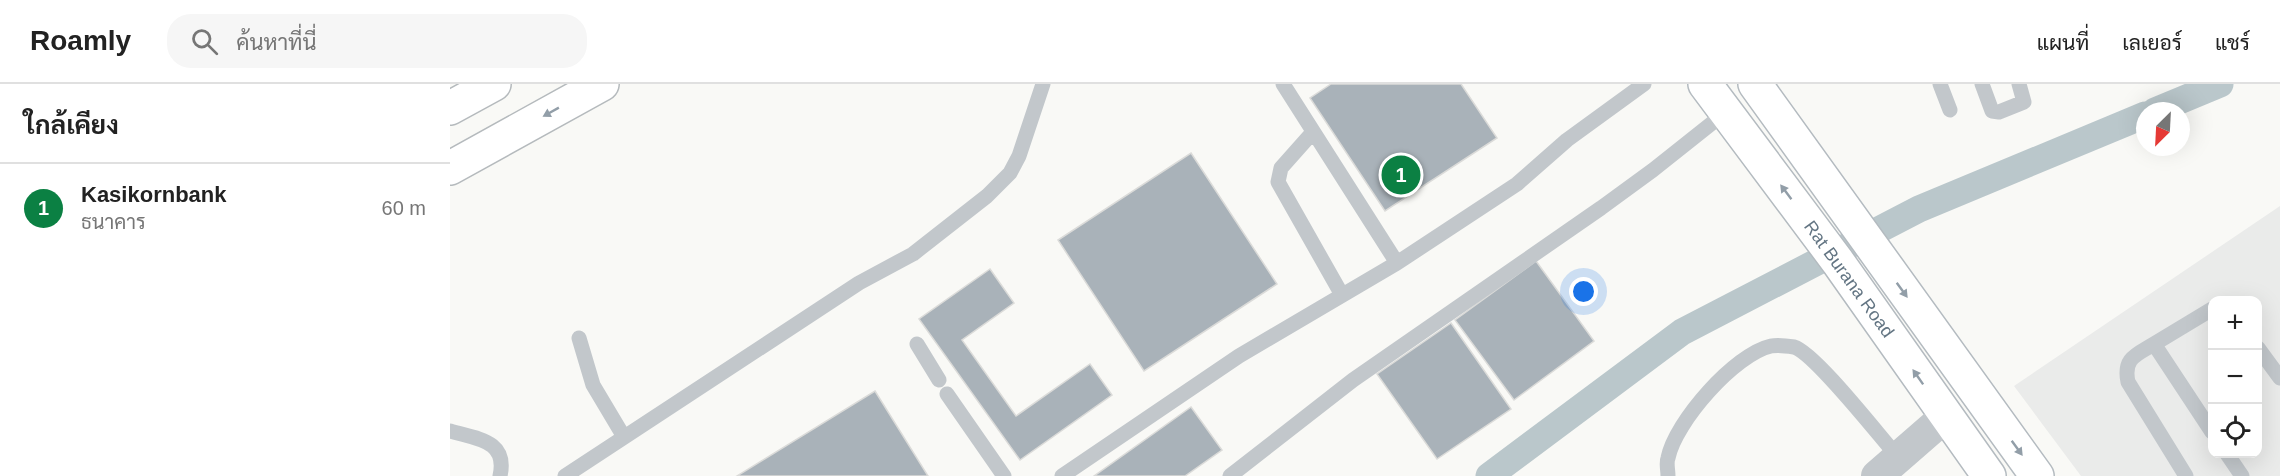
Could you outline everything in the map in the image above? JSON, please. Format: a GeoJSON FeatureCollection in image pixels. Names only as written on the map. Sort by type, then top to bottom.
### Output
{"type":"FeatureCollection","features":[{"type":"Feature","properties":{"kind":"main road"},"geometry":{"type":"LineString","coordinates":[[450,108],[494,84]]}},
{"type":"Feature","properties":{"kind":"main road"},"geometry":{"type":"LineString","coordinates":[[450,168],[602,84]]}},
{"type":"Feature","properties":{"kind":"main road","name":"Rat Burana Road"},"geometry":{"type":"LineString","coordinates":[[1706,84],[1829,251],[1989,476]]}},
{"type":"Feature","properties":{"kind":"main road","name":"Rat Burana Road"},"geometry":{"type":"LineString","coordinates":[[1755,84],[2037,476]]}},
{"type":"Feature","properties":{"kind":"street"},"geometry":{"type":"LineString","coordinates":[[1887,467],[1946,416]]}},
{"type":"Feature","properties":{"kind":"lane"},"geometry":{"type":"LineString","coordinates":[[565,476],[859,283],[913,254],[987,196],[1010,173],[1019,156],[1043,84]]}},
{"type":"Feature","properties":{"kind":"lane"},"geometry":{"type":"LineString","coordinates":[[1283,84],[1397,263]]}},
{"type":"Feature","properties":{"kind":"lane"},"geometry":{"type":"LineString","coordinates":[[1062,476],[1239,356],[1397,263],[1517,184],[1567,140],[1644,84]]}},
{"type":"Feature","properties":{"kind":"lane"},"geometry":{"type":"LineString","coordinates":[[1940,84],[1950,110]]}},
{"type":"Feature","properties":{"kind":"lane"},"geometry":{"type":"LineString","coordinates":[[1982,84],[1992,111],[1999,112],[2024,102],[2019,84]]}},
{"type":"Feature","properties":{"kind":"lane"},"geometry":{"type":"LineString","coordinates":[[1230,476],[1353,380],[1601,208],[1726,112]]}},
{"type":"Feature","properties":{"kind":"lane"},"geometry":{"type":"LineString","coordinates":[[1313,132],[1281,168],[1278,182],[1342,295]]}},
{"type":"Feature","properties":{"kind":"lane"},"geometry":{"type":"LineString","coordinates":[[2186,476],[2128,382],[2126,370],[2131,358],[2208,311]]}},
{"type":"Feature","properties":{"kind":"lane"},"geometry":{"type":"LineString","coordinates":[[579,338],[593,385],[624,437]]}},
{"type":"Feature","properties":{"kind":"lane"},"geometry":{"type":"LineString","coordinates":[[2154,344],[2208,426]]}},
{"type":"Feature","properties":{"kind":"lane"},"geometry":{"type":"LineString","coordinates":[[917,345],[939,380]]}},
{"type":"Feature","properties":{"kind":"lane"},"geometry":{"type":"LineString","coordinates":[[1668,476],[1667,459],[1676,435],[1705,394],[1748,357],[1771,346],[1795,347],[1818,365],[1887,467]]}},
{"type":"Feature","properties":{"kind":"lane"},"geometry":{"type":"LineString","coordinates":[[2259,350],[2280,378]]}},
{"type":"Feature","properties":{"kind":"lane"},"geometry":{"type":"LineString","coordinates":[[947,394],[1004,476]]}},
{"type":"Feature","properties":{"kind":"lane"},"geometry":{"type":"LineString","coordinates":[[450,431],[488,443],[499,451],[503,464],[500,476]]}},
{"type":"Feature","properties":{"kind":"lane"},"geometry":{"type":"LineString","coordinates":[[2230,458],[2241,476]]}},
{"type":"Feature","properties":{"kind":"shaded area"},"geometry":{"type":"Polygon","coordinates":[[[2280,206],[2280,476],[2081,476],[2014,386],[2280,206]]]}},
{"type":"Feature","properties":{"kind":"building"},"geometry":{"type":"Polygon","coordinates":[[[1331,84],[1461,84],[1497,138],[1385,211],[1310,98],[1331,84]]]}},
{"type":"Feature","properties":{"kind":"building"},"geometry":{"type":"Polygon","coordinates":[[[1191,153],[1277,284],[1144,371],[1058,240],[1191,153]]]}},
{"type":"Feature","properties":{"kind":"building"},"geometry":{"type":"Polygon","coordinates":[[[1536,261],[1594,341],[1514,400],[1455,320],[1536,261]]]}},
{"type":"Feature","properties":{"kind":"building"},"geometry":{"type":"Polygon","coordinates":[[[990,269],[1014,303],[962,340],[1016,416],[1090,364],[1112,395],[1020,460],[919,319],[990,269]]]}},
{"type":"Feature","properties":{"kind":"building"},"geometry":{"type":"Polygon","coordinates":[[[1451,323],[1511,409],[1437,459],[1377,374],[1451,323]]]}},
{"type":"Feature","properties":{"kind":"building"},"geometry":{"type":"Polygon","coordinates":[[[875,391],[928,476],[737,476],[875,391]]]}},
{"type":"Feature","properties":{"kind":"building"},"geometry":{"type":"Polygon","coordinates":[[[1191,407],[1222,450],[1185,476],[1094,476],[1191,407]]]}},
{"type":"Feature","properties":{"kind":"waterway"},"geometry":{"type":"LineString","coordinates":[[2177,102],[2220,84]]}},
{"type":"Feature","properties":{"kind":"waterway"},"geometry":{"type":"LineString","coordinates":[[1489,476],[1682,332],[1919,209],[2136,119]]}},
{"type":"Feature","properties":{"kind":"place","name":"Kasikornbank"},"geometry":{"type":"Point","coordinates":[1401,175]}}]}
